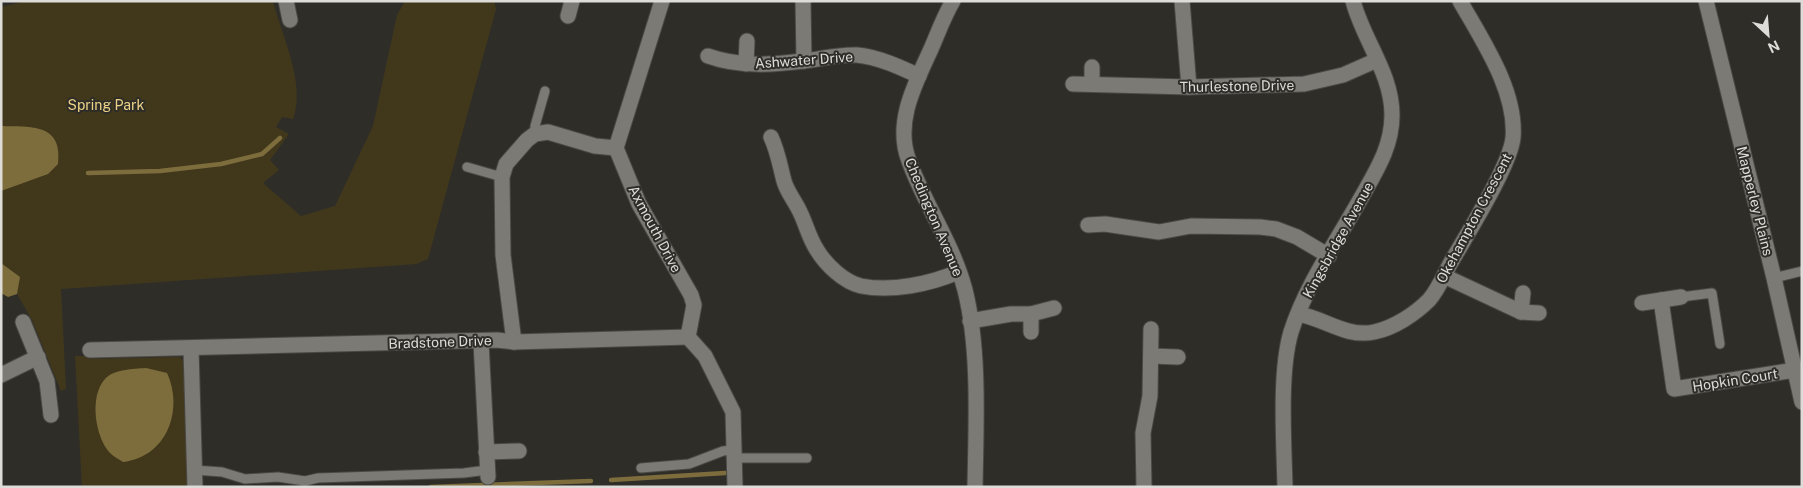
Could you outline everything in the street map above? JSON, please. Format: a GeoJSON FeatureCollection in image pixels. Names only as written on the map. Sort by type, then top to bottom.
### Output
{"type":"FeatureCollection","features":[{"type":"Feature","properties":{"kind":"street"},"geometry":{"type":"LineString","coordinates":[[286,1],[290,20]]}},
{"type":"Feature","properties":{"kind":"street"},"geometry":{"type":"LineString","coordinates":[[514,342],[502,255],[502,177],[506,164],[527,140],[535,134],[548,132],[595,146],[616,148],[662,1]]}},
{"type":"Feature","properties":{"kind":"street"},"geometry":{"type":"LineString","coordinates":[[803,1],[802,36],[804,61]]}},
{"type":"Feature","properties":{"kind":"street","name":"Chedington Avenue"},"geometry":{"type":"LineString","coordinates":[[953,1],[911,93],[904,125],[904,144],[908,160],[947,242],[964,289],[970,321],[976,384],[975,487]]}},
{"type":"Feature","properties":{"kind":"street"},"geometry":{"type":"LineString","coordinates":[[1182,1],[1189,87]]}},
{"type":"Feature","properties":{"kind":"street","name":"Kingsbridge Avenue"},"geometry":{"type":"LineString","coordinates":[[1285,487],[1285,361],[1291,332],[1298,314],[1389,145],[1392,123],[1391,99],[1352,1]]}},
{"type":"Feature","properties":{"kind":"street","name":"Okehampton Crescent"},"geometry":{"type":"LineString","coordinates":[[1298,314],[1348,332],[1361,334],[1374,332],[1398,323],[1422,307],[1432,298],[1502,169],[1513,137],[1503,83],[1460,1]]}},
{"type":"Feature","properties":{"kind":"street","name":"Mapperley Plains"},"geometry":{"type":"LineString","coordinates":[[1706,1],[1774,278],[1802,402]]}},
{"type":"Feature","properties":{"kind":"street","name":"Ashwater Drive"},"geometry":{"type":"LineString","coordinates":[[746,64],[747,41]]}},
{"type":"Feature","properties":{"kind":"street","name":"Ashwater Drive"},"geometry":{"type":"LineString","coordinates":[[708,56],[723,61],[746,64],[804,61],[839,55],[858,55],[883,61],[919,76]]}},
{"type":"Feature","properties":{"kind":"street","name":"Thurlestone Drive"},"geometry":{"type":"LineString","coordinates":[[1072,84],[1189,87],[1304,84],[1343,75],[1377,60]]}},
{"type":"Feature","properties":{"kind":"street"},"geometry":{"type":"LineString","coordinates":[[1092,67],[1092,84]]}},
{"type":"Feature","properties":{"kind":"street"},"geometry":{"type":"LineString","coordinates":[[780,144],[784,182],[814,244],[827,264],[847,280],[860,286],[907,286],[935,280],[958,272]]}},
{"type":"Feature","properties":{"kind":"street","name":"Axmouth Drive"},"geometry":{"type":"LineString","coordinates":[[616,148],[639,204],[691,295],[694,305],[688,336]]}},
{"type":"Feature","properties":{"kind":"street"},"geometry":{"type":"LineString","coordinates":[[1088,225],[1105,217],[1159,232],[1191,226],[1276,229],[1297,238],[1329,256]]}},
{"type":"Feature","properties":{"kind":"street"},"geometry":{"type":"LineString","coordinates":[[1444,276],[1521,312],[1539,313]]}},
{"type":"Feature","properties":{"kind":"street"},"geometry":{"type":"LineString","coordinates":[[1521,312],[1523,293]]}},
{"type":"Feature","properties":{"kind":"street"},"geometry":{"type":"LineString","coordinates":[[1642,303],[1681,297]]}},
{"type":"Feature","properties":{"kind":"street","name":"Hopkin Court"},"geometry":{"type":"LineString","coordinates":[[1661,300],[1674,389],[1796,370]]}},
{"type":"Feature","properties":{"kind":"street"},"geometry":{"type":"LineString","coordinates":[[970,321],[1011,314],[1031,314],[1054,308]]}},
{"type":"Feature","properties":{"kind":"street"},"geometry":{"type":"LineString","coordinates":[[1031,314],[1031,332]]}},
{"type":"Feature","properties":{"kind":"street"},"geometry":{"type":"LineString","coordinates":[[23,322],[47,381],[51,415]]}},
{"type":"Feature","properties":{"kind":"street"},"geometry":{"type":"LineString","coordinates":[[1144,487],[1143,433],[1150,396],[1151,329]]}},
{"type":"Feature","properties":{"kind":"street"},"geometry":{"type":"LineString","coordinates":[[688,336],[705,356],[733,412],[735,487]]}},
{"type":"Feature","properties":{"kind":"street","name":"Bradstone Drive"},"geometry":{"type":"LineString","coordinates":[[90,350],[481,342],[496,340],[514,342],[688,336]]}},
{"type":"Feature","properties":{"kind":"street"},"geometry":{"type":"LineString","coordinates":[[481,342],[487,473]]}},
{"type":"Feature","properties":{"kind":"street"},"geometry":{"type":"LineString","coordinates":[[191,349],[195,487]]}},
{"type":"Feature","properties":{"kind":"street"},"geometry":{"type":"LineString","coordinates":[[1152,356],[1178,357]]}},
{"type":"Feature","properties":{"kind":"street"},"geometry":{"type":"LineString","coordinates":[[1,374],[38,357]]}},
{"type":"Feature","properties":{"kind":"street"},"geometry":{"type":"LineString","coordinates":[[486,452],[519,451]]}},
{"type":"Feature","properties":{"kind":"lane"},"geometry":{"type":"LineString","coordinates":[[535,134],[535,126],[545,91]]}},
{"type":"Feature","properties":{"kind":"lane"},"geometry":{"type":"LineString","coordinates":[[467,167],[502,177]]}},
{"type":"Feature","properties":{"kind":"lane"},"geometry":{"type":"LineString","coordinates":[[1774,278],[1802,272]]}},
{"type":"Feature","properties":{"kind":"lane"},"geometry":{"type":"LineString","coordinates":[[1681,297],[1712,293],[1720,344]]}},
{"type":"Feature","properties":{"kind":"lane"},"geometry":{"type":"LineString","coordinates":[[640,468],[689,464],[723,451],[734,454],[807,458]]}},
{"type":"Feature","properties":{"kind":"lane"},"geometry":{"type":"LineString","coordinates":[[194,470],[222,472],[245,479],[278,477],[306,481],[318,478],[348,476],[487,473]]}},
{"type":"Feature","properties":{"kind":"green space","name":"Spring Park"},"geometry":{"type":"Polygon","coordinates":[[[27,1],[273,1],[291,60],[297,90],[293,119],[282,117],[276,127],[289,134],[270,160],[279,170],[263,183],[301,216],[335,206],[373,126],[397,15],[405,1],[494,1],[496,9],[428,259],[416,264],[61,289],[66,389],[61,391],[32,320],[17,294],[8,297],[1,293],[1,7],[27,1]]]}},
{"type":"Feature","properties":{"kind":"green space"},"geometry":{"type":"Polygon","coordinates":[[[75,356],[90,356],[90,359],[179,357],[186,362],[191,487],[82,487],[75,356]]]}},
{"type":"Feature","properties":{"kind":"shaded area"},"geometry":{"type":"Polygon","coordinates":[[[1,126],[34,128],[50,134],[55,141],[58,151],[58,164],[48,174],[1,191],[1,126]]]}},
{"type":"Feature","properties":{"kind":"shaded area"},"geometry":{"type":"Polygon","coordinates":[[[1,263],[20,277],[17,294],[8,297],[1,293],[1,263]]]}},
{"type":"Feature","properties":{"kind":"shaded area"},"geometry":{"type":"Polygon","coordinates":[[[146,368],[167,373],[172,387],[172,416],[168,430],[151,451],[138,458],[123,462],[110,453],[101,437],[96,416],[97,395],[105,379],[113,373],[146,368]]]}},
{"type":"Feature","properties":{"kind":"waterway"},"geometry":{"type":"LineString","coordinates":[[88,173],[160,171],[221,164],[262,154],[280,138]]}},
{"type":"Feature","properties":{"kind":"waterway"},"geometry":{"type":"LineString","coordinates":[[611,480],[725,473]]}},
{"type":"Feature","properties":{"kind":"waterway"},"geometry":{"type":"LineString","coordinates":[[431,487],[591,481]]}}]}
